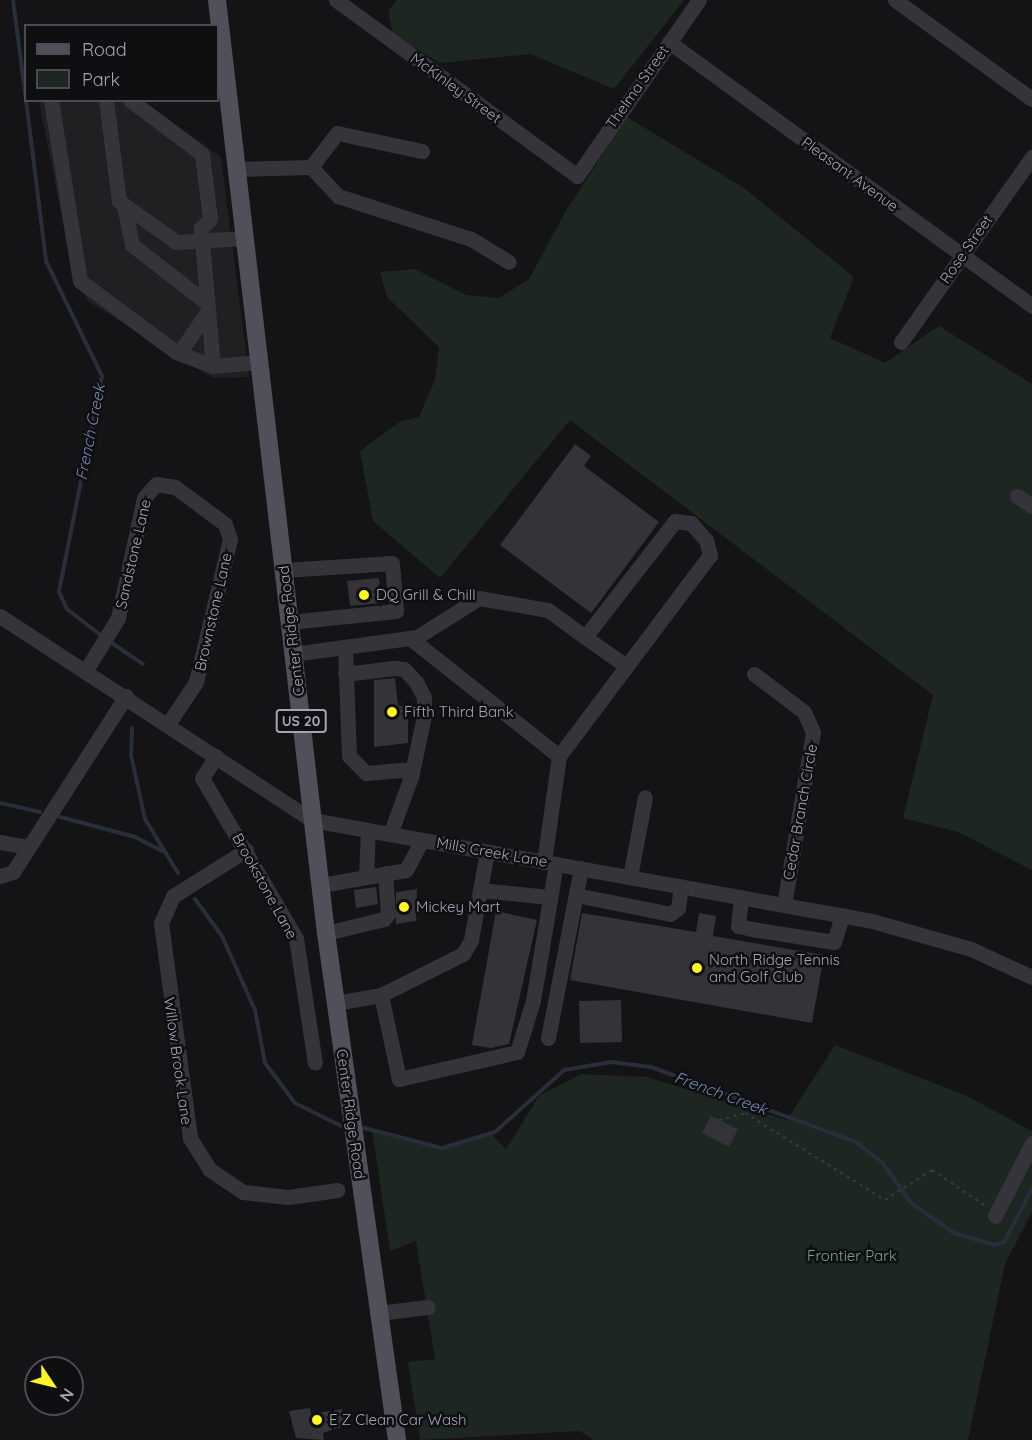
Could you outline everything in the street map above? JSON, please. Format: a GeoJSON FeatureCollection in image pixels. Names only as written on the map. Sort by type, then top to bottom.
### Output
{"type":"FeatureCollection","features":[{"type":"Feature","properties":{"kind":"main road","name":"Center Ridge Road"},"geometry":{"type":"LineString","coordinates":[[217,0],[326,933],[398,1440]]}},
{"type":"Feature","properties":{"kind":"street","name":"McKinley Street"},"geometry":{"type":"LineString","coordinates":[[336,0],[577,176]]}},
{"type":"Feature","properties":{"kind":"street","name":"Thelma Street"},"geometry":{"type":"LineString","coordinates":[[577,176],[699,0]]}},
{"type":"Feature","properties":{"kind":"street"},"geometry":{"type":"LineString","coordinates":[[895,0],[1032,99]]}},
{"type":"Feature","properties":{"kind":"street","name":"Pleasant Avenue"},"geometry":{"type":"LineString","coordinates":[[669,42],[1032,306]]}},
{"type":"Feature","properties":{"kind":"street"},"geometry":{"type":"LineString","coordinates":[[51,102],[80,281],[179,353],[213,366],[259,362]]}},
{"type":"Feature","properties":{"kind":"street"},"geometry":{"type":"LineString","coordinates":[[106,102],[132,245],[208,307]]}},
{"type":"Feature","properties":{"kind":"street"},"geometry":{"type":"LineString","coordinates":[[133,102],[202,154],[210,219],[201,228],[213,366]]}},
{"type":"Feature","properties":{"kind":"street"},"geometry":{"type":"LineString","coordinates":[[311,167],[337,133],[422,151]]}},
{"type":"Feature","properties":{"kind":"street","name":"Rose Street"},"geometry":{"type":"LineString","coordinates":[[902,342],[1032,157]]}},
{"type":"Feature","properties":{"kind":"street"},"geometry":{"type":"LineString","coordinates":[[237,169],[311,167],[338,196],[471,239],[509,262]]}},
{"type":"Feature","properties":{"kind":"street"},"geometry":{"type":"LineString","coordinates":[[124,205],[177,243],[245,238]]}},
{"type":"Feature","properties":{"kind":"street"},"geometry":{"type":"LineString","coordinates":[[179,353],[208,307]]}},
{"type":"Feature","properties":{"kind":"street","name":"Sandstone Lane"},"geometry":{"type":"LineString","coordinates":[[86,670],[114,629],[148,489],[166,483],[200,505]]}},
{"type":"Feature","properties":{"kind":"street"},"geometry":{"type":"LineString","coordinates":[[1017,495],[1032,506]]}},
{"type":"Feature","properties":{"kind":"street","name":"Brownstone Lane"},"geometry":{"type":"LineString","coordinates":[[168,724],[196,682],[230,539],[225,524],[200,505]]}},
{"type":"Feature","properties":{"kind":"street"},"geometry":{"type":"LineString","coordinates":[[381,995],[399,1079],[512,1055],[525,1036],[550,897],[550,863],[559,756],[710,555],[706,540],[691,523],[675,521],[585,637]]}},
{"type":"Feature","properties":{"kind":"street"},"geometry":{"type":"LineString","coordinates":[[284,570],[392,563],[396,611],[290,622]]}},
{"type":"Feature","properties":{"kind":"street"},"geometry":{"type":"LineString","coordinates":[[293,654],[410,638],[478,598],[548,610],[626,666]]}},
{"type":"Feature","properties":{"kind":"street","name":"Mills Creek Lane"},"geometry":{"type":"LineString","coordinates":[[0,616],[126,696],[312,820],[842,915],[922,933],[1032,977]]}},
{"type":"Feature","properties":{"kind":"street"},"geometry":{"type":"LineString","coordinates":[[410,638],[559,756]]}},
{"type":"Feature","properties":{"kind":"street"},"geometry":{"type":"LineString","coordinates":[[345,647],[349,756],[366,773],[404,770],[411,777]]}},
{"type":"Feature","properties":{"kind":"street"},"geometry":{"type":"LineString","coordinates":[[345,674],[404,669],[424,697],[411,777],[390,834]]}},
{"type":"Feature","properties":{"kind":"street","name":"Cedar Branch Circle"},"geometry":{"type":"LineString","coordinates":[[754,674],[797,705],[813,732],[784,905]]}},
{"type":"Feature","properties":{"kind":"street"},"geometry":{"type":"LineString","coordinates":[[0,876],[13,872],[126,696]]}},
{"type":"Feature","properties":{"kind":"street","name":"Brookstone Lane"},"geometry":{"type":"LineString","coordinates":[[216,756],[202,777],[296,938],[315,1063]]}},
{"type":"Feature","properties":{"kind":"street"},"geometry":{"type":"LineString","coordinates":[[630,877],[645,797]]}},
{"type":"Feature","properties":{"kind":"street"},"geometry":{"type":"LineString","coordinates":[[366,877],[368,830]]}},
{"type":"Feature","properties":{"kind":"street"},"geometry":{"type":"LineString","coordinates":[[321,885],[406,870],[422,840]]}},
{"type":"Feature","properties":{"kind":"street"},"geometry":{"type":"LineString","coordinates":[[0,842],[29,848]]}},
{"type":"Feature","properties":{"kind":"street","name":"Willow Brook Lane"},"geometry":{"type":"LineString","coordinates":[[246,850],[185,887],[165,909],[160,938],[185,1120],[209,1169],[243,1192],[265,1197],[338,1190]]}},
{"type":"Feature","properties":{"kind":"street"},"geometry":{"type":"LineString","coordinates":[[336,1003],[381,995],[463,954],[480,890],[487,851]]}},
{"type":"Feature","properties":{"kind":"street"},"geometry":{"type":"LineString","coordinates":[[548,1038],[581,868]]}},
{"type":"Feature","properties":{"kind":"street"},"geometry":{"type":"LineString","coordinates":[[326,933],[384,919],[388,914],[385,873]]}},
{"type":"Feature","properties":{"kind":"street"},"geometry":{"type":"LineString","coordinates":[[576,895],[670,914],[678,908],[681,886]]}},
{"type":"Feature","properties":{"kind":"street"},"geometry":{"type":"LineString","coordinates":[[480,890],[550,897]]}},
{"type":"Feature","properties":{"kind":"street"},"geometry":{"type":"LineString","coordinates":[[741,897],[738,926],[752,929],[834,942],[842,915]]}},
{"type":"Feature","properties":{"kind":"street"},"geometry":{"type":"LineString","coordinates":[[996,1215],[1032,1143]]}},
{"type":"Feature","properties":{"kind":"street"},"geometry":{"type":"LineString","coordinates":[[379,1313],[428,1307]]}},
{"type":"Feature","properties":{"kind":"path"},"geometry":{"type":"LineString","coordinates":[[719,1120],[745,1113],[885,1200],[932,1170],[996,1215]]}},
{"type":"Feature","properties":{"kind":"shaded area"},"geometry":{"type":"Polygon","coordinates":[[[39,102],[144,102],[221,157],[249,377],[213,378],[89,302],[74,280],[39,102]]]}},
{"type":"Feature","properties":{"kind":"green space"},"geometry":{"type":"Polygon","coordinates":[[[397,0],[684,0],[614,89],[531,54],[440,63],[393,35],[388,11],[397,0]]]}},
{"type":"Feature","properties":{"kind":"green space"},"geometry":{"type":"Polygon","coordinates":[[[627,117],[744,188],[854,277],[830,338],[885,363],[939,326],[1032,384],[1032,870],[958,832],[903,818],[933,695],[570,420],[440,578],[373,521],[360,451],[401,421],[419,417],[435,380],[439,347],[387,297],[380,272],[415,269],[466,295],[499,298],[529,279],[567,209],[627,117]]]}},
{"type":"Feature","properties":{"kind":"green space","name":"Frontier Park"},"geometry":{"type":"Polygon","coordinates":[[[835,1045],[965,1095],[1032,1131],[1032,1212],[1005,1264],[968,1440],[593,1440],[580,1431],[420,1440],[408,1362],[435,1359],[416,1241],[390,1251],[372,1129],[442,1148],[490,1133],[506,1149],[539,1096],[581,1074],[647,1077],[787,1120],[835,1045]]]}},
{"type":"Feature","properties":{"kind":"building"},"geometry":{"type":"Polygon","coordinates":[[[575,444],[591,456],[584,466],[659,522],[591,613],[500,545],[575,444]]]}},
{"type":"Feature","properties":{"kind":"building","name":"DQ Grill & Chill"},"geometry":{"type":"Polygon","coordinates":[[[379,578],[382,603],[350,606],[347,581],[379,578]]]}},
{"type":"Feature","properties":{"kind":"building","name":"Fifth Third Bank"},"geometry":{"type":"Polygon","coordinates":[[[395,678],[398,705],[408,709],[408,743],[374,747],[374,680],[395,678]]]}},
{"type":"Feature","properties":{"kind":"building"},"geometry":{"type":"Polygon","coordinates":[[[376,887],[378,904],[356,908],[354,890],[376,887]]]}},
{"type":"Feature","properties":{"kind":"building","name":"Mickey Mart"},"geometry":{"type":"Polygon","coordinates":[[[417,889],[416,921],[396,924],[396,892],[417,889]]]}},
{"type":"Feature","properties":{"kind":"building"},"geometry":{"type":"Polygon","coordinates":[[[496,911],[537,920],[509,1044],[491,1048],[472,1045],[496,911]]]}},
{"type":"Feature","properties":{"kind":"building","name":"North Ridge Tennis and Golf Club"},"geometry":{"type":"Polygon","coordinates":[[[582,913],[696,932],[699,913],[716,916],[713,936],[824,955],[812,1023],[570,980],[582,913]]]}},
{"type":"Feature","properties":{"kind":"building"},"geometry":{"type":"Polygon","coordinates":[[[621,1000],[622,1042],[580,1043],[579,1001],[621,1000]]]}},
{"type":"Feature","properties":{"kind":"building"},"geometry":{"type":"Polygon","coordinates":[[[711,1116],[738,1129],[729,1147],[702,1133],[711,1116]]]}},
{"type":"Feature","properties":{"kind":"building","name":"E Z Clean Car Wash"},"geometry":{"type":"Polygon","coordinates":[[[310,1408],[311,1414],[342,1409],[344,1426],[323,1433],[324,1440],[296,1438],[289,1411],[310,1408]]]}},
{"type":"Feature","properties":{"kind":"waterway","name":"French Creek"},"geometry":{"type":"LineString","coordinates":[[13,0],[24,85]]}},
{"type":"Feature","properties":{"kind":"waterway","name":"French Creek"},"geometry":{"type":"LineString","coordinates":[[26,102],[46,261],[102,376],[59,592],[67,609],[103,637]]}},
{"type":"Feature","properties":{"kind":"waterway","name":"French Creek"},"geometry":{"type":"LineString","coordinates":[[109,641],[143,664]]}},
{"type":"Feature","properties":{"kind":"waterway","name":"French Creek"},"geometry":{"type":"LineString","coordinates":[[132,728],[131,755],[145,819],[178,873]]}},
{"type":"Feature","properties":{"kind":"waterway"},"geometry":{"type":"LineString","coordinates":[[0,803],[40,812]]}},
{"type":"Feature","properties":{"kind":"waterway"},"geometry":{"type":"LineString","coordinates":[[60,817],[135,837],[162,851]]}},
{"type":"Feature","properties":{"kind":"waterway","name":"French Creek"},"geometry":{"type":"LineString","coordinates":[[195,899],[222,936],[255,1010],[265,1063],[295,1103],[341,1126]]}},
{"type":"Feature","properties":{"kind":"waterway","name":"French Creek"},"geometry":{"type":"LineString","coordinates":[[364,1128],[442,1148],[495,1132],[564,1070],[611,1062],[651,1067],[856,1142],[882,1162],[911,1203],[954,1233],[995,1245],[1004,1242],[1032,1189]]}},
{"type":"Feature","properties":{"kind":"place","name":"DQ Grill & Chill"},"geometry":{"type":"Point","coordinates":[364,595]}},
{"type":"Feature","properties":{"kind":"place","name":"Fifth Third Bank"},"geometry":{"type":"Point","coordinates":[392,712]}},
{"type":"Feature","properties":{"kind":"place","name":"Mickey Mart"},"geometry":{"type":"Point","coordinates":[404,907]}},
{"type":"Feature","properties":{"kind":"place","name":"North Ridge Tennis and Golf Club"},"geometry":{"type":"Point","coordinates":[697,968]}},
{"type":"Feature","properties":{"kind":"place","name":"E Z Clean Car Wash"},"geometry":{"type":"Point","coordinates":[317,1420]}}]}
